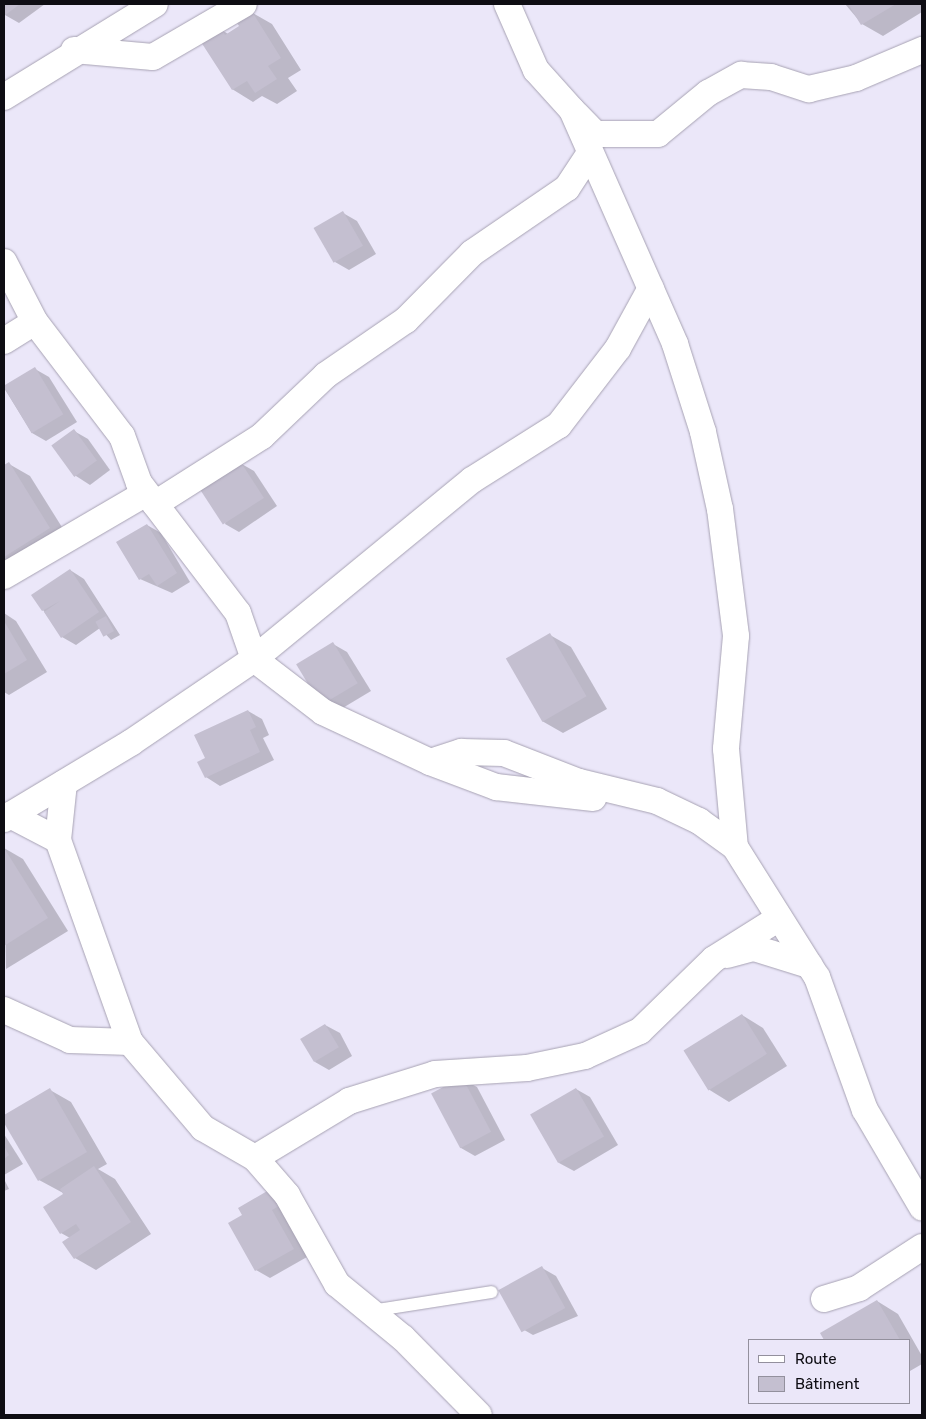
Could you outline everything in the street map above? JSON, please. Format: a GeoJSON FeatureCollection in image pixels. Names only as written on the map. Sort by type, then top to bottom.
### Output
{"type":"FeatureCollection","features":[{"type":"Feature","properties":{"kind":"street"},"geometry":{"type":"LineString","coordinates":[[4,97],[74,50],[154,4]]}},
{"type":"Feature","properties":{"kind":"street"},"geometry":{"type":"LineString","coordinates":[[74,50],[152,57],[244,4]]}},
{"type":"Feature","properties":{"kind":"street"},"geometry":{"type":"LineString","coordinates":[[507,4],[536,70],[595,134],[658,134],[708,93],[741,75],[772,77],[809,90],[856,78],[922,50]]}},
{"type":"Feature","properties":{"kind":"street"},"geometry":{"type":"LineString","coordinates":[[572,110],[675,344],[703,432],[720,509],[736,636],[726,749],[735,848]]}},
{"type":"Feature","properties":{"kind":"street"},"geometry":{"type":"LineString","coordinates":[[4,576],[262,436],[326,375],[406,320],[472,253],[567,188],[590,153]]}},
{"type":"Feature","properties":{"kind":"street"},"geometry":{"type":"LineString","coordinates":[[4,262],[34,322],[122,436],[150,498],[238,613],[254,659],[323,712],[430,762],[462,752],[504,753],[579,782],[657,800],[699,821],[735,848],[809,965],[865,1110],[922,1207]]}},
{"type":"Feature","properties":{"kind":"street"},"geometry":{"type":"LineString","coordinates":[[7,817],[64,783],[254,659],[472,480],[559,425],[618,348],[651,288]]}},
{"type":"Feature","properties":{"kind":"street"},"geometry":{"type":"LineString","coordinates":[[4,341],[34,322]]}},
{"type":"Feature","properties":{"kind":"street"},"geometry":{"type":"LineString","coordinates":[[64,783],[58,840],[81,913],[130,1042],[203,1128],[255,1158],[287,1195],[337,1284],[370,1311],[479,1415]]}},
{"type":"Feature","properties":{"kind":"street"},"geometry":{"type":"LineString","coordinates":[[7,817],[58,840]]}},
{"type":"Feature","properties":{"kind":"street"},"geometry":{"type":"LineString","coordinates":[[255,1158],[349,1101],[426,1076],[527,1068],[585,1056],[640,1031],[714,959],[779,918]]}},
{"type":"Feature","properties":{"kind":"street"},"geometry":{"type":"LineString","coordinates":[[714,959],[754,948],[809,965]]}},
{"type":"Feature","properties":{"kind":"street"},"geometry":{"type":"LineString","coordinates":[[4,1010],[70,1040],[130,1042]]}},
{"type":"Feature","properties":{"kind":"street"},"geometry":{"type":"LineString","coordinates":[[824,1299],[859,1288],[922,1247]]}},
{"type":"Feature","properties":{"kind":"lane"},"geometry":{"type":"LineString","coordinates":[[370,1311],[492,1292]]}},
{"type":"Feature","properties":{"kind":"building"},"geometry":{"type":"Polygon","coordinates":[[[4,4],[20,4],[4,16],[4,4]]]}},
{"type":"Feature","properties":{"kind":"building"},"geometry":{"type":"Polygon","coordinates":[[[848,4],[896,4],[861,25],[848,4]]]}},
{"type":"Feature","properties":{"kind":"building"},"geometry":{"type":"Polygon","coordinates":[[[251,10],[281,58],[268,66],[277,79],[255,93],[247,81],[232,90],[201,42],[222,29],[225,35],[239,26],[235,20],[251,10]]]}},
{"type":"Feature","properties":{"kind":"building"},"geometry":{"type":"Polygon","coordinates":[[[343,211],[363,246],[334,263],[314,228],[343,211]]]}},
{"type":"Feature","properties":{"kind":"building"},"geometry":{"type":"Polygon","coordinates":[[[35,367],[63,414],[32,433],[4,386],[35,367]]]}},
{"type":"Feature","properties":{"kind":"building"},"geometry":{"type":"Polygon","coordinates":[[[74,429],[97,461],[74,477],[51,445],[74,429]]]}},
{"type":"Feature","properties":{"kind":"building"},"geometry":{"type":"Polygon","coordinates":[[[240,461],[264,498],[223,525],[199,488],[240,461]]]}},
{"type":"Feature","properties":{"kind":"building"},"geometry":{"type":"Polygon","coordinates":[[[9,462],[50,528],[4,557],[4,465],[9,462]]]}},
{"type":"Feature","properties":{"kind":"building"},"geometry":{"type":"Polygon","coordinates":[[[147,524],[177,573],[157,586],[149,574],[139,580],[116,542],[147,524]]]}},
{"type":"Feature","properties":{"kind":"building"},"geometry":{"type":"Polygon","coordinates":[[[70,569],[99,612],[61,638],[44,612],[60,601],[42,611],[31,595],[70,569]]]}},
{"type":"Feature","properties":{"kind":"building"},"geometry":{"type":"Polygon","coordinates":[[[106,616],[114,631],[103,637],[95,622],[106,616]]]}},
{"type":"Feature","properties":{"kind":"building"},"geometry":{"type":"Polygon","coordinates":[[[4,621],[27,660],[4,674],[4,621]]]}},
{"type":"Feature","properties":{"kind":"building"},"geometry":{"type":"Polygon","coordinates":[[[550,633],[586,696],[542,722],[506,658],[550,633]]]}},
{"type":"Feature","properties":{"kind":"building"},"geometry":{"type":"Polygon","coordinates":[[[333,642],[358,683],[321,705],[296,664],[333,642]]]}},
{"type":"Feature","properties":{"kind":"building"},"geometry":{"type":"Polygon","coordinates":[[[248,710],[256,727],[250,730],[260,752],[205,778],[197,762],[205,758],[194,735],[248,710]]]}},
{"type":"Feature","properties":{"kind":"building"},"geometry":{"type":"Polygon","coordinates":[[[4,848],[48,918],[4,946],[4,848]]]}},
{"type":"Feature","properties":{"kind":"building"},"geometry":{"type":"Polygon","coordinates":[[[742,1014],[767,1054],[708,1090],[683,1051],[742,1014]]]}},
{"type":"Feature","properties":{"kind":"building"},"geometry":{"type":"Polygon","coordinates":[[[325,1024],[339,1047],[314,1062],[300,1039],[325,1024]]]}},
{"type":"Feature","properties":{"kind":"building"},"geometry":{"type":"Polygon","coordinates":[[[462,1077],[491,1132],[460,1148],[431,1093],[462,1077]]]}},
{"type":"Feature","properties":{"kind":"building"},"geometry":{"type":"Polygon","coordinates":[[[50,1088],[87,1152],[38,1181],[4,1123],[4,1115],[50,1088]]]}},
{"type":"Feature","properties":{"kind":"building"},"geometry":{"type":"Polygon","coordinates":[[[576,1088],[604,1136],[558,1163],[530,1114],[576,1088]]]}},
{"type":"Feature","properties":{"kind":"building"},"geometry":{"type":"Polygon","coordinates":[[[4,1146],[9,1155],[4,1159],[4,1146]]]}},
{"type":"Feature","properties":{"kind":"building"},"geometry":{"type":"Polygon","coordinates":[[[94,1166],[131,1222],[74,1259],[62,1242],[80,1230],[76,1224],[60,1234],[43,1207],[63,1194],[60,1189],[94,1166]]]}},
{"type":"Feature","properties":{"kind":"building"},"geometry":{"type":"Polygon","coordinates":[[[269,1190],[279,1206],[272,1210],[294,1249],[255,1271],[228,1223],[242,1215],[238,1208],[269,1190]]]}},
{"type":"Feature","properties":{"kind":"building"},"geometry":{"type":"Polygon","coordinates":[[[542,1266],[565,1308],[522,1332],[498,1290],[542,1266]]]}},
{"type":"Feature","properties":{"kind":"building"},"geometry":{"type":"Polygon","coordinates":[[[877,1300],[899,1339],[823,1339],[820,1333],[877,1300]]]}}]}
